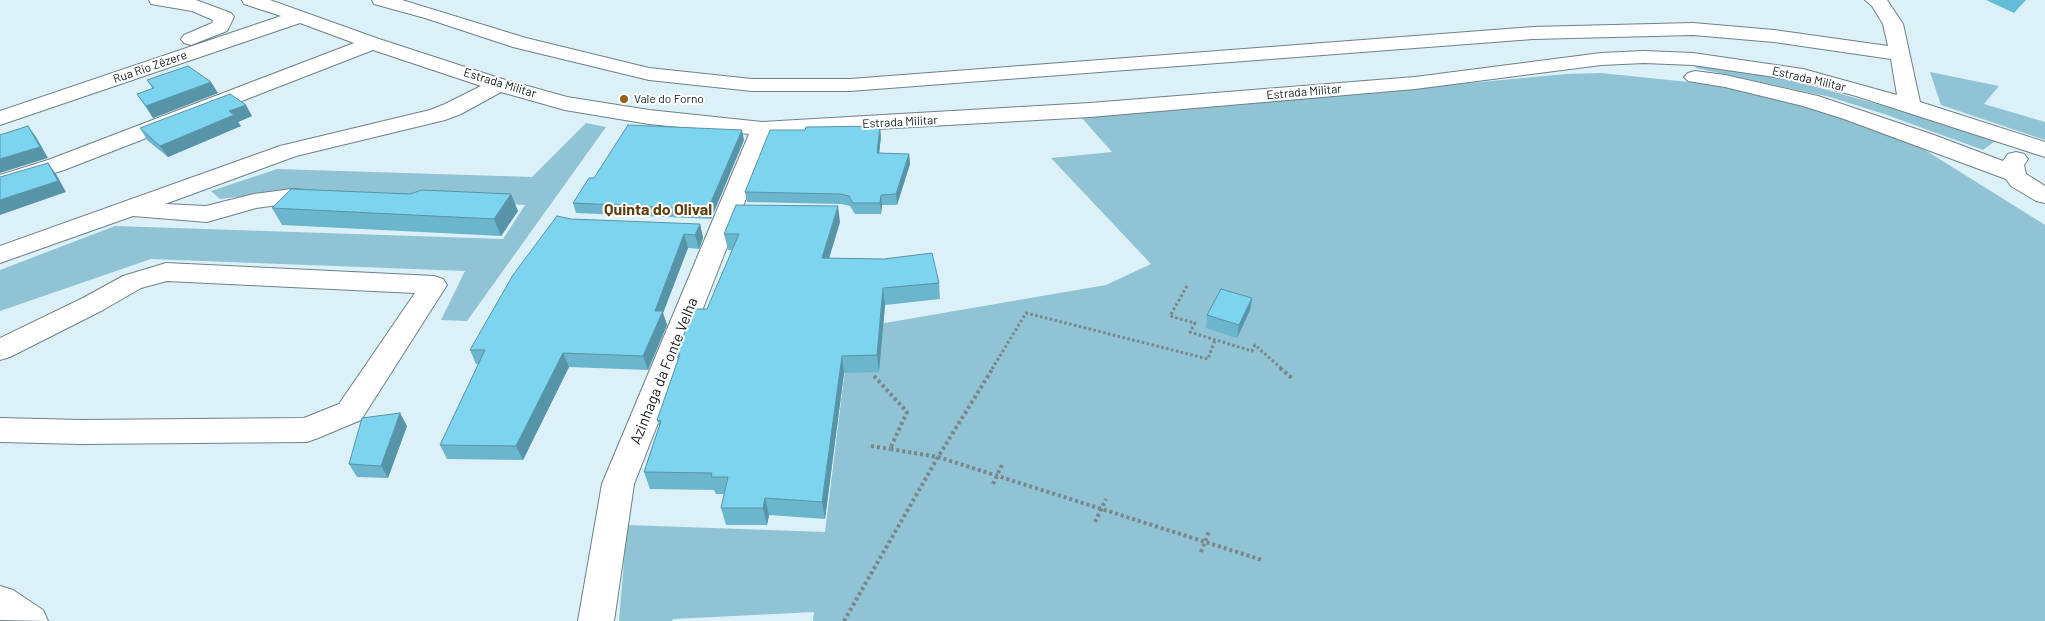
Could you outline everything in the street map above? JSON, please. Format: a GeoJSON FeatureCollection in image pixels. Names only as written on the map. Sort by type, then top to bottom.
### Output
{"type":"FeatureCollection","features":[{"type":"Feature","properties":{"kind":"street"},"geometry":{"type":"LineString","coordinates":[[0,103],[189,40],[220,27],[224,17],[196,6],[158,0]]}},
{"type":"Feature","properties":{"kind":"street","name":"Estrada Militar"},"geometry":{"type":"LineString","coordinates":[[251,0],[372,43],[565,103],[610,111],[762,130],[1090,110],[1415,83],[1564,64],[1644,57],[1703,60],[1802,75],[1910,106],[2045,151]]}},
{"type":"Feature","properties":{"kind":"street"},"geometry":{"type":"LineString","coordinates":[[381,0],[432,14],[520,43],[649,74],[752,85],[850,85],[1533,32],[1693,29],[1774,36],[1900,54]]}},
{"type":"Feature","properties":{"kind":"street"},"geometry":{"type":"LineString","coordinates":[[1874,0],[1879,2],[1893,24],[1910,106]]}},
{"type":"Feature","properties":{"kind":"street","name":"Rua Rio Zêzere"},"geometry":{"type":"LineString","coordinates":[[0,118],[300,16]]}},
{"type":"Feature","properties":{"kind":"street"},"geometry":{"type":"LineString","coordinates":[[0,183],[56,165],[372,43]]}},
{"type":"Feature","properties":{"kind":"street","name":"Estrada Militar"},"geometry":{"type":"LineString","coordinates":[[1564,64],[1646,70],[1725,81],[1810,101],[1898,129],[2016,178],[2045,196]]}},
{"type":"Feature","properties":{"kind":"street"},"geometry":{"type":"LineString","coordinates":[[0,255],[288,152],[437,115],[453,109],[500,84]]}},
{"type":"Feature","properties":{"kind":"street","name":"Azinhaga da Fonte Velha"},"geometry":{"type":"LineString","coordinates":[[596,621],[618,484],[736,217],[762,130]]}},
{"type":"Feature","properties":{"kind":"street","name":"Estrada Militar"},"geometry":{"type":"LineString","coordinates":[[2016,178],[2012,165],[2017,156],[2027,152],[2045,151]]}},
{"type":"Feature","properties":{"kind":"street"},"geometry":{"type":"LineString","coordinates":[[2016,178],[2033,200],[2045,209]]}},
{"type":"Feature","properties":{"kind":"street"},"geometry":{"type":"LineString","coordinates":[[128,209],[207,214],[254,201],[292,196],[341,198]]}},
{"type":"Feature","properties":{"kind":"street"},"geometry":{"type":"LineString","coordinates":[[692,228],[736,217]]}},
{"type":"Feature","properties":{"kind":"street"},"geometry":{"type":"LineString","coordinates":[[0,350],[94,304],[132,282],[166,272],[434,285],[350,412],[307,430],[81,432],[0,430]]}},
{"type":"Feature","properties":{"kind":"street"},"geometry":{"type":"LineString","coordinates":[[0,601],[30,621]]}},
{"type":"Feature","properties":{"kind":"path"},"geometry":{"type":"LineString","coordinates":[[1186,286],[1170,316],[1195,324],[1190,332],[1252,351],[1255,344],[1292,379]]}},
{"type":"Feature","properties":{"kind":"path"},"geometry":{"type":"LineString","coordinates":[[844,621],[938,457],[1026,313],[1208,359],[1215,340]]}},
{"type":"Feature","properties":{"kind":"path"},"geometry":{"type":"LineString","coordinates":[[874,376],[907,412],[890,449]]}},
{"type":"Feature","properties":{"kind":"path"},"geometry":{"type":"LineString","coordinates":[[871,446],[938,457],[1262,560]]}},
{"type":"Feature","properties":{"kind":"path"},"geometry":{"type":"LineString","coordinates":[[992,484],[1002,465]]}},
{"type":"Feature","properties":{"kind":"path"},"geometry":{"type":"LineString","coordinates":[[1095,522],[1106,499]]}},
{"type":"Feature","properties":{"kind":"path"},"geometry":{"type":"LineString","coordinates":[[1201,552],[1209,531]]}},
{"type":"Feature","properties":{"kind":"shaded area"},"geometry":{"type":"Polygon","coordinates":[[[1986,0],[2026,0],[2014,13],[1986,0]]]}},
{"type":"Feature","properties":{"kind":"shaded area"},"geometry":{"type":"Polygon","coordinates":[[[1695,66],[1758,74],[1806,84],[1891,108],[1995,141],[1983,150],[1884,114],[1830,97],[1696,68],[1695,66]]]}},
{"type":"Feature","properties":{"kind":"shaded area"},"geometry":{"type":"Polygon","coordinates":[[[1930,72],[1999,86],[1984,104],[2045,122],[2045,140],[1941,105],[1930,72]]]}},
{"type":"Feature","properties":{"kind":"shaded area"},"geometry":{"type":"Polygon","coordinates":[[[1601,73],[1727,86],[1789,100],[1858,122],[1917,145],[2045,225],[2045,621],[813,621],[814,612],[673,619],[672,621],[619,621],[627,525],[825,532],[850,329],[1106,285],[1151,264],[1051,158],[1112,152],[1081,117],[1224,106],[1566,74],[1601,73]]]}},
{"type":"Feature","properties":{"kind":"shaded area"},"geometry":{"type":"Polygon","coordinates":[[[586,123],[606,127],[467,321],[441,320],[465,271],[151,259],[0,311],[0,270],[115,226],[503,239],[525,205],[296,190],[220,199],[211,191],[277,169],[532,177],[586,123]]]}},
{"type":"Feature","properties":{"kind":"building"},"geometry":{"type":"Polygon","coordinates":[[[188,66],[211,82],[146,106],[137,94],[154,88],[147,80],[188,66]]]}},
{"type":"Feature","properties":{"kind":"building"},"geometry":{"type":"Polygon","coordinates":[[[230,94],[246,105],[229,111],[234,115],[160,146],[140,128],[230,94]]]}},
{"type":"Feature","properties":{"kind":"building"},"geometry":{"type":"Polygon","coordinates":[[[628,125],[742,130],[708,209],[573,203],[589,178],[594,178],[628,125]]]}},
{"type":"Feature","properties":{"kind":"building"},"geometry":{"type":"Polygon","coordinates":[[[28,126],[40,147],[0,159],[0,135],[28,126]]]}},
{"type":"Feature","properties":{"kind":"building"},"geometry":{"type":"Polygon","coordinates":[[[880,126],[877,153],[909,154],[896,194],[881,195],[880,203],[853,203],[849,196],[840,194],[745,192],[770,130],[805,130],[806,127],[880,126]]]}},
{"type":"Feature","properties":{"kind":"building"},"geometry":{"type":"Polygon","coordinates":[[[48,163],[58,181],[0,200],[0,177],[48,163]]]}},
{"type":"Feature","properties":{"kind":"building"},"geometry":{"type":"Polygon","coordinates":[[[291,189],[410,194],[422,190],[511,194],[494,219],[272,208],[291,189]]]}},
{"type":"Feature","properties":{"kind":"building"},"geometry":{"type":"Polygon","coordinates":[[[736,205],[838,206],[822,258],[884,259],[932,253],[939,283],[883,288],[877,355],[842,356],[822,502],[765,498],[763,508],[721,508],[728,477],[711,477],[712,473],[644,472],[661,421],[657,420],[680,354],[676,354],[694,309],[707,309],[739,234],[724,234],[736,205]]]}},
{"type":"Feature","properties":{"kind":"building"},"geometry":{"type":"Polygon","coordinates":[[[557,216],[571,219],[700,224],[695,235],[684,234],[655,311],[663,311],[643,356],[563,353],[516,446],[440,445],[485,350],[470,350],[513,275],[557,216]]]}},
{"type":"Feature","properties":{"kind":"building"},"geometry":{"type":"Polygon","coordinates":[[[1221,289],[1252,298],[1239,325],[1207,315],[1221,289]]]}},
{"type":"Feature","properties":{"kind":"building"},"geometry":{"type":"Polygon","coordinates":[[[400,413],[381,466],[349,464],[362,418],[400,413]]]}},
{"type":"Feature","properties":{"kind":"place","name":"Vale do Forno"},"geometry":{"type":"Point","coordinates":[624,99]}},
{"type":"Feature","properties":{"kind":"district","name":"Quinta do Olival"},"geometry":{"type":"Point","coordinates":[658,210]}}]}
